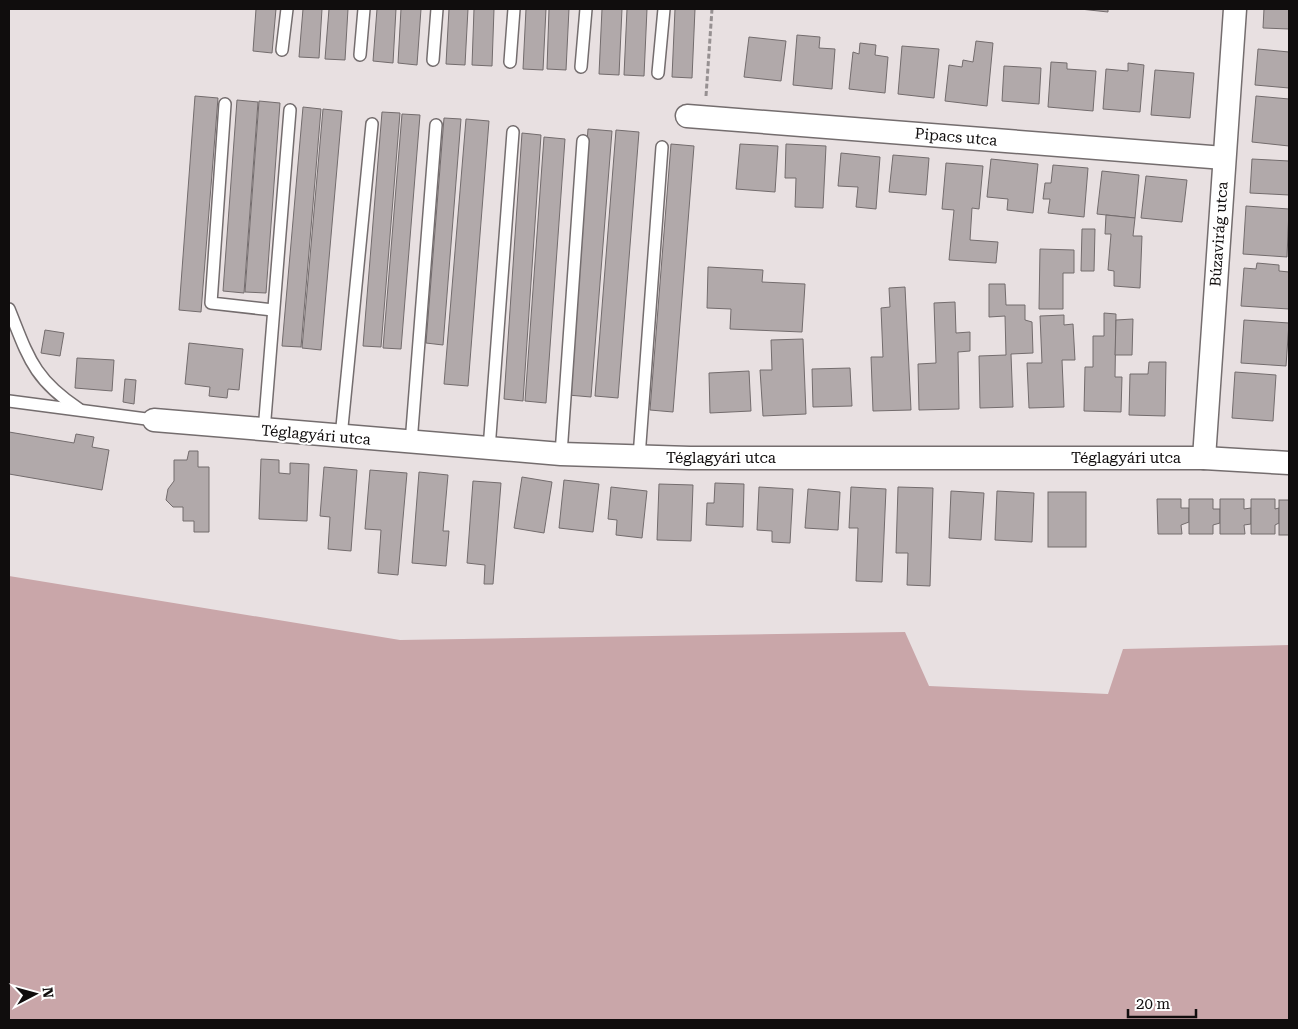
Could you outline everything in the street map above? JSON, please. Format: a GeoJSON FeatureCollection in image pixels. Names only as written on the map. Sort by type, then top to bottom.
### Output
{"type":"FeatureCollection","features":[{"type":"Feature","properties":{"kind":"street","name":"Búzavirág utca"},"geometry":{"type":"LineString","coordinates":[[1204,458],[1236,9]]}},
{"type":"Feature","properties":{"kind":"street","name":"Pipacs utca"},"geometry":{"type":"LineString","coordinates":[[696,116],[1224,158]]}},
{"type":"Feature","properties":{"kind":"street","name":"Téglagyári utca"},"geometry":{"type":"LineString","coordinates":[[154,420],[489,449],[639,457],[1204,458],[1289,463]]}},
{"type":"Feature","properties":{"kind":"lane"},"geometry":{"type":"LineString","coordinates":[[282,50],[287,9]]}},
{"type":"Feature","properties":{"kind":"lane"},"geometry":{"type":"LineString","coordinates":[[360,55],[364,9]]}},
{"type":"Feature","properties":{"kind":"lane"},"geometry":{"type":"LineString","coordinates":[[433,60],[437,9]]}},
{"type":"Feature","properties":{"kind":"lane"},"geometry":{"type":"LineString","coordinates":[[510,62],[514,9]]}},
{"type":"Feature","properties":{"kind":"lane"},"geometry":{"type":"LineString","coordinates":[[581,67],[586,9]]}},
{"type":"Feature","properties":{"kind":"lane"},"geometry":{"type":"LineString","coordinates":[[658,73],[664,9]]}},
{"type":"Feature","properties":{"kind":"lane"},"geometry":{"type":"LineString","coordinates":[[224,104],[211,303],[273,310]]}},
{"type":"Feature","properties":{"kind":"lane"},"geometry":{"type":"LineString","coordinates":[[264,431],[290,110]]}},
{"type":"Feature","properties":{"kind":"lane"},"geometry":{"type":"LineString","coordinates":[[341,437],[372,124]]}},
{"type":"Feature","properties":{"kind":"lane"},"geometry":{"type":"LineString","coordinates":[[411,443],[436,125]]}},
{"type":"Feature","properties":{"kind":"lane"},"geometry":{"type":"LineString","coordinates":[[489,449],[513,132]]}},
{"type":"Feature","properties":{"kind":"lane"},"geometry":{"type":"LineString","coordinates":[[561,454],[582,141]]}},
{"type":"Feature","properties":{"kind":"lane"},"geometry":{"type":"LineString","coordinates":[[639,457],[662,147]]}},
{"type":"Feature","properties":{"kind":"lane"},"geometry":{"type":"LineString","coordinates":[[9,309],[34,369],[60,397],[82,411]]}},
{"type":"Feature","properties":{"kind":"lane"},"geometry":{"type":"LineString","coordinates":[[9,401],[154,420]]}},
{"type":"Feature","properties":{"kind":"path"},"geometry":{"type":"LineString","coordinates":[[696,116],[712,9]]}},
{"type":"Feature","properties":{"kind":"shaded area"},"geometry":{"type":"Polygon","coordinates":[[[9,576],[400,640],[905,632],[929,686],[1108,694],[1123,649],[1289,645],[1289,1020],[9,1020],[9,576]]]}},
{"type":"Feature","properties":{"kind":"building"},"geometry":{"type":"Polygon","coordinates":[[[256,9],[276,9],[272,53],[253,51],[256,9]]]}},
{"type":"Feature","properties":{"kind":"building"},"geometry":{"type":"Polygon","coordinates":[[[303,9],[322,9],[319,58],[299,57],[303,9]]]}},
{"type":"Feature","properties":{"kind":"building"},"geometry":{"type":"Polygon","coordinates":[[[329,9],[348,9],[345,60],[325,59],[329,9]]]}},
{"type":"Feature","properties":{"kind":"building"},"geometry":{"type":"Polygon","coordinates":[[[377,9],[396,9],[393,63],[373,61],[377,9]]]}},
{"type":"Feature","properties":{"kind":"building"},"geometry":{"type":"Polygon","coordinates":[[[401,9],[421,9],[417,65],[398,63],[401,9]]]}},
{"type":"Feature","properties":{"kind":"building"},"geometry":{"type":"Polygon","coordinates":[[[449,9],[468,9],[465,65],[446,64],[449,9]]]}},
{"type":"Feature","properties":{"kind":"building"},"geometry":{"type":"Polygon","coordinates":[[[474,9],[494,9],[492,66],[472,65],[474,9]]]}},
{"type":"Feature","properties":{"kind":"building"},"geometry":{"type":"Polygon","coordinates":[[[526,9],[546,9],[543,70],[523,69],[526,9]]]}},
{"type":"Feature","properties":{"kind":"building"},"geometry":{"type":"Polygon","coordinates":[[[549,9],[569,9],[566,70],[547,69],[549,9]]]}},
{"type":"Feature","properties":{"kind":"building"},"geometry":{"type":"Polygon","coordinates":[[[602,9],[622,9],[619,75],[599,74],[602,9]]]}},
{"type":"Feature","properties":{"kind":"building"},"geometry":{"type":"Polygon","coordinates":[[[627,9],[647,9],[644,76],[624,75],[627,9]]]}},
{"type":"Feature","properties":{"kind":"building"},"geometry":{"type":"Polygon","coordinates":[[[675,9],[695,9],[692,78],[672,77],[675,9]]]}},
{"type":"Feature","properties":{"kind":"building"},"geometry":{"type":"Polygon","coordinates":[[[1080,9],[1108,9],[1108,12],[1080,9]]]}},
{"type":"Feature","properties":{"kind":"building"},"geometry":{"type":"Polygon","coordinates":[[[1264,9],[1289,9],[1289,29],[1263,28],[1264,9]]]}},
{"type":"Feature","properties":{"kind":"building"},"geometry":{"type":"Polygon","coordinates":[[[797,35],[820,37],[819,48],[835,49],[832,89],[793,85],[797,35]]]}},
{"type":"Feature","properties":{"kind":"building"},"geometry":{"type":"Polygon","coordinates":[[[749,37],[786,41],[781,81],[744,77],[749,37]]]}},
{"type":"Feature","properties":{"kind":"building"},"geometry":{"type":"Polygon","coordinates":[[[976,41],[993,43],[987,106],[945,101],[949,65],[962,67],[963,60],[973,62],[976,41]]]}},
{"type":"Feature","properties":{"kind":"building"},"geometry":{"type":"Polygon","coordinates":[[[860,43],[876,45],[875,55],[888,57],[885,93],[849,89],[853,52],[859,54],[860,43]]]}},
{"type":"Feature","properties":{"kind":"building"},"geometry":{"type":"Polygon","coordinates":[[[902,46],[939,49],[934,98],[898,94],[902,46]]]}},
{"type":"Feature","properties":{"kind":"building"},"geometry":{"type":"Polygon","coordinates":[[[1258,49],[1289,52],[1289,88],[1255,85],[1258,49]]]}},
{"type":"Feature","properties":{"kind":"building"},"geometry":{"type":"Polygon","coordinates":[[[1051,62],[1067,63],[1067,69],[1096,71],[1093,111],[1048,107],[1051,62]]]}},
{"type":"Feature","properties":{"kind":"building"},"geometry":{"type":"Polygon","coordinates":[[[1128,63],[1144,65],[1140,112],[1103,109],[1106,69],[1128,71],[1128,63]]]}},
{"type":"Feature","properties":{"kind":"building"},"geometry":{"type":"Polygon","coordinates":[[[1004,66],[1041,68],[1039,104],[1002,101],[1004,66]]]}},
{"type":"Feature","properties":{"kind":"building"},"geometry":{"type":"Polygon","coordinates":[[[1155,70],[1194,73],[1190,118],[1151,115],[1155,70]]]}},
{"type":"Feature","properties":{"kind":"building"},"geometry":{"type":"Polygon","coordinates":[[[195,96],[218,98],[201,312],[179,310],[195,96]]]}},
{"type":"Feature","properties":{"kind":"building"},"geometry":{"type":"Polygon","coordinates":[[[1256,96],[1289,99],[1289,146],[1252,142],[1256,96]]]}},
{"type":"Feature","properties":{"kind":"building"},"geometry":{"type":"Polygon","coordinates":[[[237,100],[258,102],[244,293],[223,291],[237,100]]]}},
{"type":"Feature","properties":{"kind":"building"},"geometry":{"type":"Polygon","coordinates":[[[259,101],[280,103],[266,293],[245,292],[259,101]]]}},
{"type":"Feature","properties":{"kind":"building"},"geometry":{"type":"Polygon","coordinates":[[[303,107],[321,109],[301,347],[282,346],[303,107]]]}},
{"type":"Feature","properties":{"kind":"building"},"geometry":{"type":"Polygon","coordinates":[[[323,109],[342,111],[321,350],[302,348],[323,109]]]}},
{"type":"Feature","properties":{"kind":"building"},"geometry":{"type":"Polygon","coordinates":[[[382,112],[400,113],[381,347],[363,346],[382,112]]]}},
{"type":"Feature","properties":{"kind":"building"},"geometry":{"type":"Polygon","coordinates":[[[402,114],[420,115],[401,349],[383,348],[402,114]]]}},
{"type":"Feature","properties":{"kind":"building"},"geometry":{"type":"Polygon","coordinates":[[[444,118],[461,119],[443,345],[426,343],[444,118]]]}},
{"type":"Feature","properties":{"kind":"building"},"geometry":{"type":"Polygon","coordinates":[[[466,119],[489,121],[468,386],[444,384],[466,119]]]}},
{"type":"Feature","properties":{"kind":"building"},"geometry":{"type":"Polygon","coordinates":[[[588,129],[612,131],[591,397],[568,395],[588,129]]]}},
{"type":"Feature","properties":{"kind":"building"},"geometry":{"type":"Polygon","coordinates":[[[616,130],[639,132],[618,398],[595,396],[616,130]]]}},
{"type":"Feature","properties":{"kind":"building"},"geometry":{"type":"Polygon","coordinates":[[[522,133],[541,135],[523,401],[504,399],[522,133]]]}},
{"type":"Feature","properties":{"kind":"building"},"geometry":{"type":"Polygon","coordinates":[[[544,137],[565,139],[546,403],[525,401],[544,137]]]}},
{"type":"Feature","properties":{"kind":"building"},"geometry":{"type":"Polygon","coordinates":[[[671,144],[694,146],[673,412],[650,410],[671,144]]]}},
{"type":"Feature","properties":{"kind":"building"},"geometry":{"type":"Polygon","coordinates":[[[740,144],[778,146],[775,192],[736,189],[740,144]]]}},
{"type":"Feature","properties":{"kind":"building"},"geometry":{"type":"Polygon","coordinates":[[[786,144],[826,146],[823,208],[795,207],[796,178],[785,178],[786,144]]]}},
{"type":"Feature","properties":{"kind":"building"},"geometry":{"type":"Polygon","coordinates":[[[841,153],[880,157],[876,209],[856,207],[858,187],[838,186],[841,153]]]}},
{"type":"Feature","properties":{"kind":"building"},"geometry":{"type":"Polygon","coordinates":[[[893,155],[929,158],[926,195],[889,192],[893,155]]]}},
{"type":"Feature","properties":{"kind":"building"},"geometry":{"type":"Polygon","coordinates":[[[991,159],[1038,164],[1033,213],[1007,210],[1008,199],[987,197],[991,159]]]}},
{"type":"Feature","properties":{"kind":"building"},"geometry":{"type":"Polygon","coordinates":[[[1252,159],[1289,161],[1289,195],[1250,193],[1252,159]]]}},
{"type":"Feature","properties":{"kind":"building"},"geometry":{"type":"Polygon","coordinates":[[[946,163],[983,166],[979,209],[972,208],[970,240],[998,242],[996,263],[949,260],[954,210],[942,209],[946,163]]]}},
{"type":"Feature","properties":{"kind":"building"},"geometry":{"type":"Polygon","coordinates":[[[1053,165],[1088,168],[1084,217],[1048,213],[1050,199],[1043,199],[1045,183],[1051,183],[1053,165]]]}},
{"type":"Feature","properties":{"kind":"building"},"geometry":{"type":"Polygon","coordinates":[[[1102,171],[1139,175],[1135,218],[1097,214],[1102,171]]]}},
{"type":"Feature","properties":{"kind":"building"},"geometry":{"type":"Polygon","coordinates":[[[1146,176],[1187,180],[1182,222],[1141,218],[1146,176]]]}},
{"type":"Feature","properties":{"kind":"building"},"geometry":{"type":"Polygon","coordinates":[[[1246,206],[1289,209],[1287,257],[1243,254],[1246,206]]]}},
{"type":"Feature","properties":{"kind":"building"},"geometry":{"type":"Polygon","coordinates":[[[1106,215],[1135,218],[1133,236],[1142,236],[1140,288],[1114,286],[1114,271],[1108,270],[1111,234],[1105,234],[1106,215]]]}},
{"type":"Feature","properties":{"kind":"building"},"geometry":{"type":"Polygon","coordinates":[[[1082,229],[1095,229],[1094,271],[1081,271],[1082,229]]]}},
{"type":"Feature","properties":{"kind":"building"},"geometry":{"type":"Polygon","coordinates":[[[1040,249],[1074,250],[1074,273],[1063,273],[1063,309],[1039,309],[1040,249]]]}},
{"type":"Feature","properties":{"kind":"building"},"geometry":{"type":"Polygon","coordinates":[[[1257,263],[1279,265],[1279,271],[1289,272],[1289,309],[1241,306],[1244,268],[1256,269],[1257,263]]]}},
{"type":"Feature","properties":{"kind":"building"},"geometry":{"type":"Polygon","coordinates":[[[708,267],[763,270],[762,282],[805,284],[802,332],[730,329],[731,309],[707,308],[708,267]]]}},
{"type":"Feature","properties":{"kind":"building"},"geometry":{"type":"Polygon","coordinates":[[[989,284],[1005,284],[1006,305],[1025,305],[1025,320],[1032,322],[1033,353],[1011,354],[1013,407],[980,408],[979,356],[1006,355],[1005,316],[989,317],[989,284]]]}},
{"type":"Feature","properties":{"kind":"building"},"geometry":{"type":"Polygon","coordinates":[[[905,287],[911,410],[873,411],[871,357],[883,357],[881,308],[890,307],[889,288],[905,287]]]}},
{"type":"Feature","properties":{"kind":"building"},"geometry":{"type":"Polygon","coordinates":[[[955,302],[956,333],[970,332],[970,351],[958,352],[959,409],[919,410],[918,364],[936,363],[934,303],[955,302]]]}},
{"type":"Feature","properties":{"kind":"building"},"geometry":{"type":"Polygon","coordinates":[[[1104,313],[1116,314],[1115,377],[1122,377],[1121,412],[1084,411],[1085,367],[1093,367],[1093,336],[1104,336],[1104,313]]]}},
{"type":"Feature","properties":{"kind":"building"},"geometry":{"type":"Polygon","coordinates":[[[1064,315],[1064,325],[1073,324],[1075,360],[1062,360],[1064,407],[1029,408],[1027,363],[1042,363],[1040,316],[1064,315]]]}},
{"type":"Feature","properties":{"kind":"building"},"geometry":{"type":"Polygon","coordinates":[[[1133,319],[1132,355],[1115,355],[1116,320],[1133,319]]]}},
{"type":"Feature","properties":{"kind":"building"},"geometry":{"type":"Polygon","coordinates":[[[1244,320],[1289,323],[1286,366],[1241,363],[1244,320]]]}},
{"type":"Feature","properties":{"kind":"building"},"geometry":{"type":"Polygon","coordinates":[[[45,330],[64,333],[60,356],[41,353],[45,330]]]}},
{"type":"Feature","properties":{"kind":"building"},"geometry":{"type":"Polygon","coordinates":[[[803,339],[806,414],[763,416],[760,370],[772,370],[771,340],[803,339]]]}},
{"type":"Feature","properties":{"kind":"building"},"geometry":{"type":"Polygon","coordinates":[[[189,343],[243,349],[239,390],[228,389],[227,398],[209,396],[210,387],[185,384],[189,343]]]}},
{"type":"Feature","properties":{"kind":"building"},"geometry":{"type":"Polygon","coordinates":[[[77,358],[114,360],[112,391],[75,388],[77,358]]]}},
{"type":"Feature","properties":{"kind":"building"},"geometry":{"type":"Polygon","coordinates":[[[1149,362],[1166,362],[1165,416],[1129,415],[1130,374],[1148,374],[1149,362]]]}},
{"type":"Feature","properties":{"kind":"building"},"geometry":{"type":"Polygon","coordinates":[[[850,368],[852,406],[813,407],[812,369],[850,368]]]}},
{"type":"Feature","properties":{"kind":"building"},"geometry":{"type":"Polygon","coordinates":[[[749,371],[751,411],[710,413],[709,373],[749,371]]]}},
{"type":"Feature","properties":{"kind":"building"},"geometry":{"type":"Polygon","coordinates":[[[1235,372],[1276,375],[1273,421],[1232,418],[1235,372]]]}},
{"type":"Feature","properties":{"kind":"building"},"geometry":{"type":"Polygon","coordinates":[[[125,379],[136,380],[134,404],[123,402],[125,379]]]}},
{"type":"Feature","properties":{"kind":"building"},"geometry":{"type":"Polygon","coordinates":[[[9,432],[74,443],[76,434],[94,437],[92,447],[109,450],[102,490],[9,474],[9,432]]]}},
{"type":"Feature","properties":{"kind":"building"},"geometry":{"type":"Polygon","coordinates":[[[189,451],[198,451],[198,467],[209,467],[209,532],[194,532],[194,521],[183,521],[183,507],[173,507],[166,500],[168,489],[174,481],[174,460],[187,460],[189,451]]]}},
{"type":"Feature","properties":{"kind":"building"},"geometry":{"type":"Polygon","coordinates":[[[261,459],[279,460],[279,473],[290,474],[290,463],[309,464],[307,521],[259,519],[261,459]]]}},
{"type":"Feature","properties":{"kind":"building"},"geometry":{"type":"Polygon","coordinates":[[[324,467],[357,470],[351,551],[328,549],[330,517],[320,516],[324,467]]]}},
{"type":"Feature","properties":{"kind":"building"},"geometry":{"type":"Polygon","coordinates":[[[370,470],[407,473],[398,575],[378,573],[381,530],[365,529],[370,470]]]}},
{"type":"Feature","properties":{"kind":"building"},"geometry":{"type":"Polygon","coordinates":[[[419,472],[448,475],[443,531],[449,531],[446,566],[412,563],[419,472]]]}},
{"type":"Feature","properties":{"kind":"building"},"geometry":{"type":"Polygon","coordinates":[[[522,477],[552,482],[544,533],[514,528],[522,477]]]}},
{"type":"Feature","properties":{"kind":"building"},"geometry":{"type":"Polygon","coordinates":[[[564,480],[599,484],[593,532],[559,528],[564,480]]]}},
{"type":"Feature","properties":{"kind":"building"},"geometry":{"type":"Polygon","coordinates":[[[473,481],[501,483],[493,584],[484,584],[485,565],[467,563],[473,481]]]}},
{"type":"Feature","properties":{"kind":"building"},"geometry":{"type":"Polygon","coordinates":[[[715,483],[744,484],[743,527],[706,525],[707,503],[714,503],[715,483]]]}},
{"type":"Feature","properties":{"kind":"building"},"geometry":{"type":"Polygon","coordinates":[[[659,484],[693,485],[691,541],[657,540],[659,484]]]}},
{"type":"Feature","properties":{"kind":"building"},"geometry":{"type":"Polygon","coordinates":[[[611,487],[647,491],[642,538],[616,535],[617,520],[608,519],[611,487]]]}},
{"type":"Feature","properties":{"kind":"building"},"geometry":{"type":"Polygon","coordinates":[[[759,487],[793,489],[790,543],[772,542],[772,531],[757,530],[759,487]]]}},
{"type":"Feature","properties":{"kind":"building"},"geometry":{"type":"Polygon","coordinates":[[[851,487],[886,489],[882,582],[856,581],[858,528],[849,528],[851,487]]]}},
{"type":"Feature","properties":{"kind":"building"},"geometry":{"type":"Polygon","coordinates":[[[898,487],[933,488],[930,586],[907,585],[908,553],[896,553],[898,487]]]}},
{"type":"Feature","properties":{"kind":"building"},"geometry":{"type":"Polygon","coordinates":[[[808,489],[840,492],[838,530],[805,528],[808,489]]]}},
{"type":"Feature","properties":{"kind":"building"},"geometry":{"type":"Polygon","coordinates":[[[951,491],[984,493],[981,540],[949,538],[951,491]]]}},
{"type":"Feature","properties":{"kind":"building"},"geometry":{"type":"Polygon","coordinates":[[[997,491],[1034,493],[1032,542],[995,540],[997,491]]]}},
{"type":"Feature","properties":{"kind":"building"},"geometry":{"type":"Polygon","coordinates":[[[1048,492],[1086,492],[1086,547],[1048,547],[1048,492]]]}},
{"type":"Feature","properties":{"kind":"building"},"geometry":{"type":"Polygon","coordinates":[[[1157,499],[1181,499],[1181,508],[1189,508],[1189,522],[1181,525],[1182,534],[1158,534],[1157,499]]]}},
{"type":"Feature","properties":{"kind":"building"},"geometry":{"type":"Polygon","coordinates":[[[1189,499],[1213,499],[1213,509],[1220,509],[1220,523],[1213,525],[1213,534],[1189,534],[1189,499]]]}},
{"type":"Feature","properties":{"kind":"building"},"geometry":{"type":"Polygon","coordinates":[[[1220,499],[1244,499],[1244,509],[1251,508],[1251,524],[1244,525],[1245,534],[1220,534],[1220,499]]]}},
{"type":"Feature","properties":{"kind":"building"},"geometry":{"type":"Polygon","coordinates":[[[1251,499],[1275,499],[1275,509],[1279,508],[1279,523],[1275,525],[1275,534],[1251,534],[1251,499]]]}},
{"type":"Feature","properties":{"kind":"building"},"geometry":{"type":"Polygon","coordinates":[[[1279,500],[1289,500],[1289,535],[1279,535],[1279,500]]]}}]}
